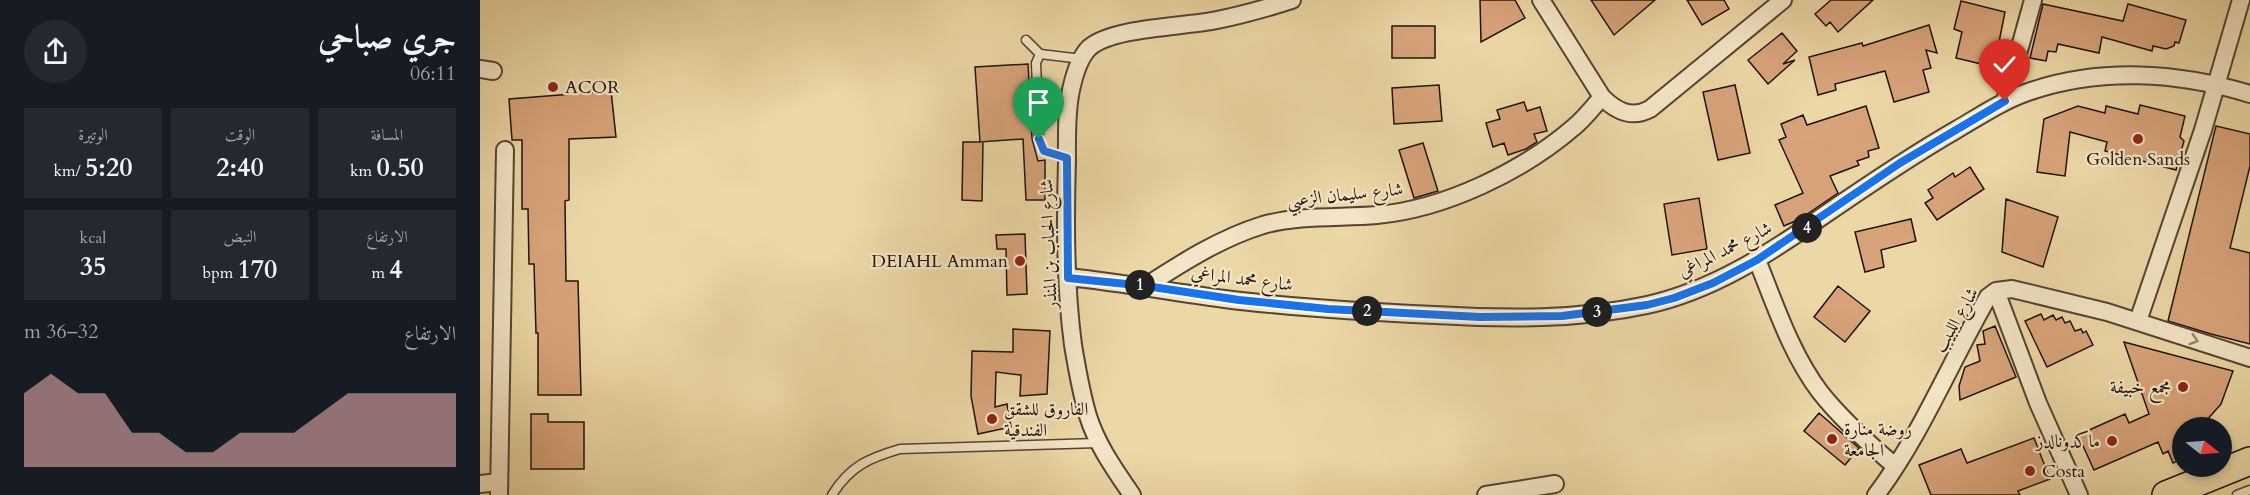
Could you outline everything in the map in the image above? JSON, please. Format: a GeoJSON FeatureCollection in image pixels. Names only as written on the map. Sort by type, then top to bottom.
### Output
{"type":"FeatureCollection","features":[{"type":"Feature","properties":{"kind":"main road"},"geometry":{"type":"LineString","coordinates":[[2166,495],[2250,461]]}},
{"type":"Feature","properties":{"kind":"street","name":"شارع الحباب بن المنذر"},"geometry":{"type":"LineString","coordinates":[[1132,495],[1098,443],[1081,390],[1073,343],[1068,278],[1067,158],[1071,91],[1078,66],[1088,49],[1101,41],[1124,33],[1216,20],[1292,0]]}},
{"type":"Feature","properties":{"kind":"street"},"geometry":{"type":"LineString","coordinates":[[1541,0],[1602,97],[1616,109],[1635,115],[1650,109],[1783,0]]}},
{"type":"Feature","properties":{"kind":"street"},"geometry":{"type":"LineString","coordinates":[[2005,101],[2033,0]]}},
{"type":"Feature","properties":{"kind":"street"},"geometry":{"type":"LineString","coordinates":[[2138,321],[2187,181],[2241,0]]}},
{"type":"Feature","properties":{"kind":"street","name":"شارع محمد المراغي"},"geometry":{"type":"LineString","coordinates":[[1068,278],[1328,309],[1480,317],[1562,316],[1647,305],[1674,298],[1713,283],[1757,260],[1900,163],[2005,101],[2077,79],[2113,76],[2150,75],[2216,84],[2250,94]]}},
{"type":"Feature","properties":{"kind":"street","name":"شارع سليمان الزعبي"},"geometry":{"type":"LineString","coordinates":[[1146,286],[1220,242],[1265,224],[1309,218],[1399,212],[1447,198],[1483,184],[1545,150],[1576,125],[1602,97]]}},
{"type":"Feature","properties":{"kind":"street"},"geometry":{"type":"LineString","coordinates":[[480,484],[499,488],[505,150]]}},
{"type":"Feature","properties":{"kind":"street"},"geometry":{"type":"LineString","coordinates":[[1757,260],[1783,325],[1820,392],[1864,439],[1895,466]]}},
{"type":"Feature","properties":{"kind":"street","name":"شارع اللبيب"},"geometry":{"type":"LineString","coordinates":[[1876,495],[1895,466],[1988,297],[1996,291],[2012,289],[2138,321],[2250,358]]}},
{"type":"Feature","properties":{"kind":"street"},"geometry":{"type":"LineString","coordinates":[[1996,291],[2038,403],[2079,495]]}},
{"type":"Feature","properties":{"kind":"street"},"geometry":{"type":"LineString","coordinates":[[1486,495],[1555,484]]}},
{"type":"Feature","properties":{"kind":"lane"},"geometry":{"type":"LineString","coordinates":[[1026,40],[1040,54],[1082,59]]}},
{"type":"Feature","properties":{"kind":"lane"},"geometry":{"type":"LineString","coordinates":[[1040,54],[1036,63],[1039,139],[1044,151],[1067,158]]}},
{"type":"Feature","properties":{"kind":"lane"},"geometry":{"type":"LineString","coordinates":[[832,495],[852,469],[873,457],[900,449],[1098,443]]}},
{"type":"Feature","properties":{"kind":"lane"},"geometry":{"type":"LineString","coordinates":[[2237,495],[2250,490]]}},
{"type":"Feature","properties":{"kind":"building"},"geometry":{"type":"Polygon","coordinates":[[[1480,0],[1515,0],[1525,18],[1481,42],[1480,0]]]}},
{"type":"Feature","properties":{"kind":"building"},"geometry":{"type":"Polygon","coordinates":[[[1591,0],[1655,0],[1614,35],[1591,0]]]}},
{"type":"Feature","properties":{"kind":"building"},"geometry":{"type":"Polygon","coordinates":[[[1687,0],[1724,0],[1729,9],[1702,25],[1687,0]]]}},
{"type":"Feature","properties":{"kind":"building"},"geometry":{"type":"Polygon","coordinates":[[[1831,0],[1873,0],[1838,32],[1830,22],[1826,26],[1815,14],[1831,0]]]}},
{"type":"Feature","properties":{"kind":"building"},"geometry":{"type":"Polygon","coordinates":[[[1961,1],[2005,12],[1994,67],[1956,58],[1962,32],[1954,29],[1961,1]]]}},
{"type":"Feature","properties":{"kind":"building"},"geometry":{"type":"Polygon","coordinates":[[[2043,4],[2123,21],[2128,4],[2186,20],[2179,43],[2175,42],[2174,46],[2166,49],[2153,46],[2152,51],[2102,37],[2099,53],[2058,44],[2056,52],[2048,51],[2046,61],[2030,58],[2043,4]]]}},
{"type":"Feature","properties":{"kind":"building"},"geometry":{"type":"Polygon","coordinates":[[[1929,25],[1937,53],[1926,50],[1931,68],[1923,70],[1929,92],[1894,102],[1885,71],[1835,84],[1836,90],[1818,95],[1809,57],[1862,43],[1863,46],[1929,25]]]}},
{"type":"Feature","properties":{"kind":"building"},"geometry":{"type":"Polygon","coordinates":[[[1392,26],[1435,26],[1435,58],[1392,58],[1392,26]]]}},
{"type":"Feature","properties":{"kind":"building"},"geometry":{"type":"Polygon","coordinates":[[[1782,33],[1797,51],[1783,64],[1795,60],[1768,84],[1748,60],[1782,33]]]}},
{"type":"Feature","properties":{"kind":"building"},"geometry":{"type":"Polygon","coordinates":[[[1028,64],[1032,139],[1038,161],[1045,160],[1045,200],[1026,200],[1023,139],[980,142],[975,67],[1028,64]]]}},
{"type":"Feature","properties":{"kind":"building"},"geometry":{"type":"Polygon","coordinates":[[[1439,85],[1442,121],[1394,124],[1392,88],[1439,85]]]}},
{"type":"Feature","properties":{"kind":"building"},"geometry":{"type":"Polygon","coordinates":[[[1735,85],[1750,153],[1718,160],[1703,92],[1735,85]]]}},
{"type":"Feature","properties":{"kind":"building"},"geometry":{"type":"Polygon","coordinates":[[[611,91],[616,137],[569,139],[569,200],[565,201],[566,281],[578,281],[581,395],[538,395],[538,333],[536,333],[534,264],[529,264],[528,209],[522,209],[522,140],[512,140],[509,99],[611,91]]]}},
{"type":"Feature","properties":{"kind":"building"},"geometry":{"type":"Polygon","coordinates":[[[1524,102],[1527,111],[1540,107],[1547,131],[1534,134],[1537,142],[1526,149],[1508,155],[1504,143],[1493,147],[1486,123],[1500,119],[1497,110],[1524,102]]]}},
{"type":"Feature","properties":{"kind":"building","name":"Golden Sands"},"geometry":{"type":"Polygon","coordinates":[[[2140,105],[2185,116],[2180,137],[2184,141],[2176,170],[2105,151],[2107,142],[2070,132],[2065,176],[2037,172],[2044,119],[2078,106],[2105,113],[2106,106],[2138,114],[2140,105]]]}},
{"type":"Feature","properties":{"kind":"building"},"geometry":{"type":"Polygon","coordinates":[[[1866,106],[1879,148],[1868,151],[1869,157],[1857,161],[1859,165],[1830,176],[1838,193],[1800,219],[1784,226],[1775,205],[1803,193],[1779,140],[1786,137],[1781,124],[1803,115],[1807,125],[1866,106]]]}},
{"type":"Feature","properties":{"kind":"building"},"geometry":{"type":"Polygon","coordinates":[[[2216,126],[2250,134],[2250,166],[2230,248],[2250,253],[2250,344],[2168,321],[2216,126]]]}},
{"type":"Feature","properties":{"kind":"building"},"geometry":{"type":"Polygon","coordinates":[[[963,142],[983,142],[982,201],[962,200],[963,142]]]}},
{"type":"Feature","properties":{"kind":"building"},"geometry":{"type":"Polygon","coordinates":[[[1423,143],[1438,191],[1414,198],[1399,150],[1423,143]]]}},
{"type":"Feature","properties":{"kind":"building"},"geometry":{"type":"Polygon","coordinates":[[[1970,167],[1984,189],[1937,220],[1925,203],[1933,198],[1928,190],[1953,173],[1955,177],[1970,167]]]}},
{"type":"Feature","properties":{"kind":"building"},"geometry":{"type":"Polygon","coordinates":[[[1699,198],[1707,249],[1672,255],[1664,204],[1699,198]]]}},
{"type":"Feature","properties":{"kind":"building"},"geometry":{"type":"Polygon","coordinates":[[[2006,199],[2058,217],[2043,267],[2002,252],[2006,199]]]}},
{"type":"Feature","properties":{"kind":"building"},"geometry":{"type":"Polygon","coordinates":[[[1911,219],[1916,241],[1881,250],[1884,267],[1865,272],[1855,232],[1911,219]]]}},
{"type":"Feature","properties":{"kind":"building"},"geometry":{"type":"Polygon","coordinates":[[[1025,234],[1027,294],[1007,295],[1006,249],[997,249],[996,235],[1025,234]]]}},
{"type":"Feature","properties":{"kind":"building"},"geometry":{"type":"Polygon","coordinates":[[[1838,286],[1870,311],[1845,342],[1814,317],[1838,286]]]}},
{"type":"Feature","properties":{"kind":"building"},"geometry":{"type":"Polygon","coordinates":[[[2041,314],[2044,320],[2053,315],[2056,320],[2062,317],[2065,323],[2070,321],[2075,331],[2081,329],[2083,333],[2086,331],[2093,345],[2047,367],[2025,321],[2041,314]]]}},
{"type":"Feature","properties":{"kind":"building"},"geometry":{"type":"Polygon","coordinates":[[[1995,326],[2016,377],[1960,400],[1959,386],[1965,367],[1980,361],[1977,345],[1985,344],[1983,331],[1995,326]]]}},
{"type":"Feature","properties":{"kind":"building"},"geometry":{"type":"Polygon","coordinates":[[[1013,329],[1050,331],[1047,394],[1020,396],[1021,375],[996,372],[995,407],[1007,404],[1011,427],[978,434],[971,396],[972,351],[1013,352],[1013,329]]]}},
{"type":"Feature","properties":{"kind":"building","name":"مجمع خبيفة"},"geometry":{"type":"Polygon","coordinates":[[[2124,342],[2233,371],[2221,404],[2209,417],[2172,417],[2172,461],[2168,451],[2163,454],[2158,442],[2094,470],[2078,435],[2125,414],[2129,423],[2149,414],[2124,342]]]}},
{"type":"Feature","properties":{"kind":"building","name":"روضة منارة الجامعة"},"geometry":{"type":"Polygon","coordinates":[[[1819,413],[1859,448],[1845,465],[1804,431],[1819,413]]]}},
{"type":"Feature","properties":{"kind":"building"},"geometry":{"type":"Polygon","coordinates":[[[531,414],[548,414],[548,422],[584,422],[584,469],[531,469],[531,414]]]}},
{"type":"Feature","properties":{"kind":"building"},"geometry":{"type":"Polygon","coordinates":[[[2034,438],[2050,479],[2018,491],[2020,495],[1931,495],[1919,465],[1961,449],[1967,463],[2034,438]]]}},
{"type":"Feature","properties":{"kind":"place","name":"ACOR"},"geometry":{"type":"Point","coordinates":[553,87]}},
{"type":"Feature","properties":{"kind":"place","name":"Golden Sands"},"geometry":{"type":"Point","coordinates":[2138,139]}},
{"type":"Feature","properties":{"kind":"place","name":"DEIAHL Amman"},"geometry":{"type":"Point","coordinates":[1020,261]}},
{"type":"Feature","properties":{"kind":"place","name":"مجمع خبيفة"},"geometry":{"type":"Point","coordinates":[2183,387]}},
{"type":"Feature","properties":{"kind":"place","name":"الفاروق للشقق الفندقية"},"geometry":{"type":"Point","coordinates":[992,419]}},
{"type":"Feature","properties":{"kind":"place","name":"روضة منارة الجامعة"},"geometry":{"type":"Point","coordinates":[1832,439]}},
{"type":"Feature","properties":{"kind":"place","name":"ماكدونالدز"},"geometry":{"type":"Point","coordinates":[2112,441]}},
{"type":"Feature","properties":{"kind":"place","name":"Costa"},"geometry":{"type":"Point","coordinates":[2030,471]}},
{"type":"Feature","properties":{"kind":"route"},"geometry":{"type":"LineString","coordinates":[[1039,139],[1044,151],[1067,158],[1068,278],[1328,309],[1480,317],[1562,316],[1647,305],[1674,298],[1713,283],[1757,260],[1900,163],[2005,101]]}}]}
